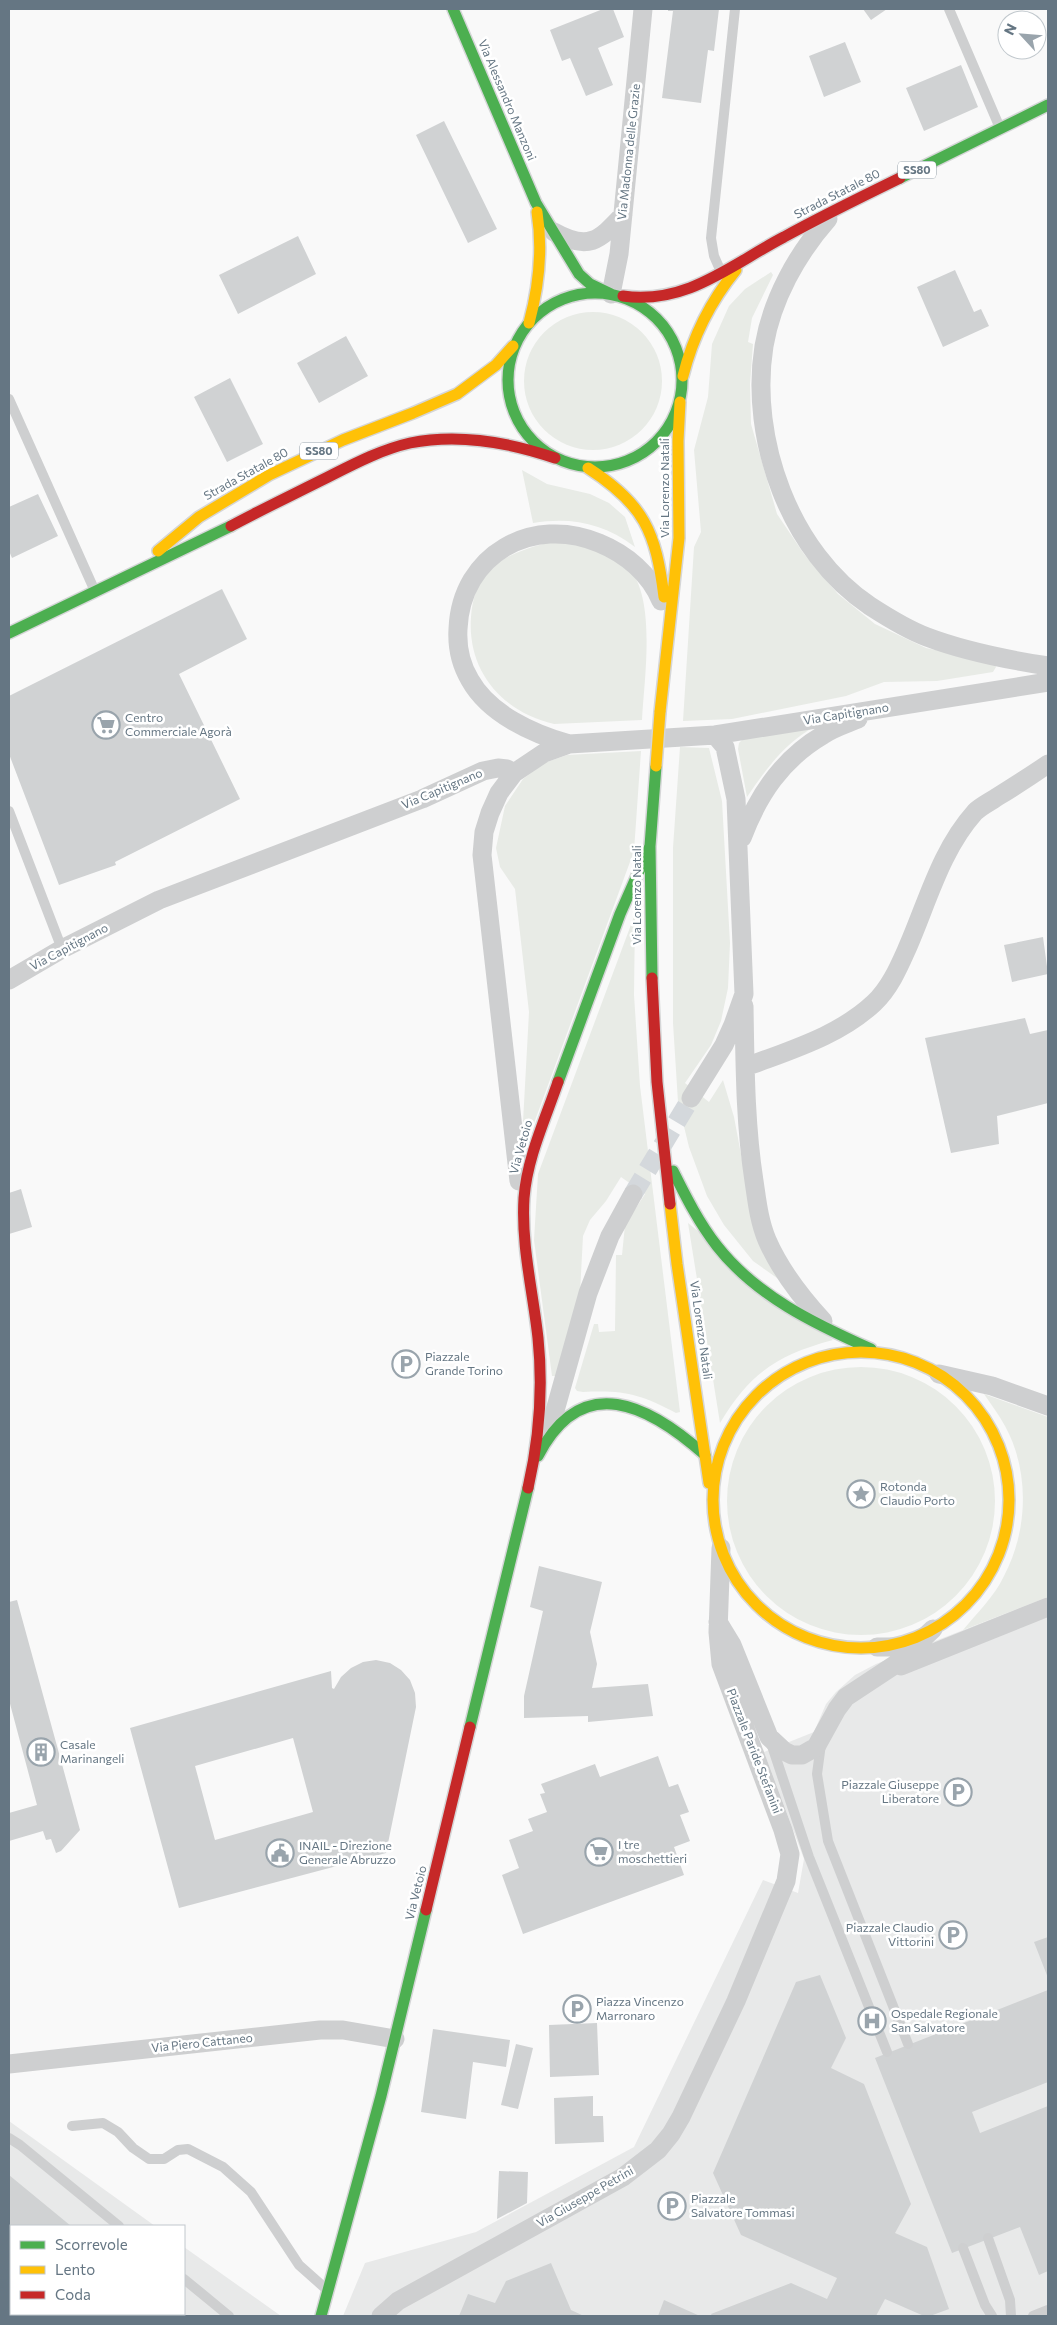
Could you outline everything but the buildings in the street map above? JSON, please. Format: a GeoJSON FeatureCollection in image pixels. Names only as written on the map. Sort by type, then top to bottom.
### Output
{"type":"FeatureCollection","features":[{"type":"Feature","properties":{"kind":"street","name":"Via Alessandro Manzoni"},"geometry":{"type":"LineString","coordinates":[[453,9],[536,203],[567,257],[584,279],[599,290],[612,294]]}},
{"type":"Feature","properties":{"kind":"street","name":"Via Madonna delle Grazie"},"geometry":{"type":"LineString","coordinates":[[612,294],[619,254],[643,9]]}},
{"type":"Feature","properties":{"kind":"street","name":"Strada Statale 80"},"geometry":{"type":"LineString","coordinates":[[612,294],[635,298],[669,295],[693,288],[722,274],[782,238],[834,211],[1048,104]]}},
{"type":"Feature","properties":{"kind":"street","name":"Via Alessandro Manzoni"},"geometry":{"type":"LineString","coordinates":[[528,326],[539,285],[541,259],[536,203]]}},
{"type":"Feature","properties":{"kind":"street"},"geometry":{"type":"LineString","coordinates":[[834,211],[813,236],[786,282],[773,312],[764,344],[761,384],[762,403],[767,442],[778,483],[811,546],[831,571],[870,606],[926,637],[1048,666]]}},
{"type":"Feature","properties":{"kind":"street"},"geometry":{"type":"LineString","coordinates":[[553,232],[575,242],[585,243],[596,240],[606,234],[623,215]]}},
{"type":"Feature","properties":{"kind":"street","name":"Strada Statale 80"},"geometry":{"type":"LineString","coordinates":[[683,379],[694,338],[710,304],[735,271],[747,259]]}},
{"type":"Feature","properties":{"kind":"street","name":"SS80"},"geometry":{"type":"LineString","coordinates":[[585,293],[612,294],[640,305],[664,326],[677,348],[683,379],[680,402],[668,429],[644,453],[617,465],[588,468],[555,458],[541,449],[525,433],[514,413],[510,397],[508,380],[511,358],[528,326],[550,306],[569,297],[585,293]]}},
{"type":"Feature","properties":{"kind":"street","name":"Strada Statale 80"},"geometry":{"type":"LineString","coordinates":[[111,582],[148,559],[198,517],[270,476],[343,440],[428,408],[471,387],[497,365],[528,326]]}},
{"type":"Feature","properties":{"kind":"street","name":"Via Lorenzo Natali"},"geometry":{"type":"LineString","coordinates":[[680,402],[678,441],[679,538],[660,712],[650,846],[652,1017],[656,1082],[677,1264],[713,1508]]}},
{"type":"Feature","properties":{"kind":"street","name":"Strada Statale 80"},"geometry":{"type":"LineString","coordinates":[[9,633],[111,582],[182,550],[350,466],[409,443],[449,438],[490,439],[521,446],[555,458]]}},
{"type":"Feature","properties":{"kind":"street","name":"Via Lorenzo Natali"},"geometry":{"type":"LineString","coordinates":[[588,468],[605,478],[630,498],[645,519],[659,563],[668,633]]}},
{"type":"Feature","properties":{"kind":"street"},"geometry":{"type":"LineString","coordinates":[[570,744],[526,728],[485,698],[470,680],[461,659],[458,638],[459,616],[465,592],[478,570],[493,556],[518,541],[552,532],[574,534],[611,548],[628,559],[656,590],[666,612]]}},
{"type":"Feature","properties":{"kind":"street"},"geometry":{"type":"LineString","coordinates":[[997,655],[1015,673],[1009,685],[1003,689]]}},
{"type":"Feature","properties":{"kind":"street","name":"Via Capitignano"},"geometry":{"type":"LineString","coordinates":[[9,980],[62,950],[159,900],[422,799],[483,770],[498,768],[507,769],[514,773],[544,753],[570,744],[715,735],[1048,682]]}},
{"type":"Feature","properties":{"kind":"street"},"geometry":{"type":"LineString","coordinates":[[739,844],[753,808],[773,778],[796,754],[823,734],[883,708]]}},
{"type":"Feature","properties":{"kind":"street"},"geometry":{"type":"LineString","coordinates":[[715,735],[725,747],[736,799],[748,1144],[758,1212],[767,1240],[794,1287],[836,1334]]}},
{"type":"Feature","properties":{"kind":"street"},"geometry":{"type":"LineString","coordinates":[[746,1067],[823,1037],[854,1019],[875,1002],[895,976],[922,917],[936,877],[951,845],[976,811],[1048,764]]}},
{"type":"Feature","properties":{"kind":"street"},"geometry":{"type":"LineString","coordinates":[[514,773],[499,793],[490,813],[484,832],[482,855],[524,1219]]}},
{"type":"Feature","properties":{"kind":"street","name":"Via Vetoio"},"geometry":{"type":"LineString","coordinates":[[322,2316],[395,2039],[532,1474],[538,1419],[539,1363],[524,1219],[525,1188],[532,1155],[620,914],[650,846]]}},
{"type":"Feature","properties":{"kind":"street"},"geometry":{"type":"LineString","coordinates":[[691,1098],[724,1045],[744,994]]}},
{"type":"Feature","properties":{"kind":"street","name":"Via Lorenzo Natali"},"geometry":{"type":"LineString","coordinates":[[666,1156],[702,1226],[733,1264],[775,1300],[836,1334],[881,1353]]}},
{"type":"Feature","properties":{"kind":"street"},"geometry":{"type":"LineString","coordinates":[[547,1438],[588,1293],[610,1236],[633,1194]]}},
{"type":"Feature","properties":{"kind":"street"},"geometry":{"type":"LineString","coordinates":[[877,1647],[915,1638],[933,1629],[954,1615],[988,1577],[1006,1529],[1009,1504],[1008,1478],[1002,1453],[991,1430],[977,1408],[960,1390],[939,1374],[921,1364],[881,1353],[850,1353],[811,1361],[790,1370],[764,1389],[738,1418],[727,1438],[714,1484],[713,1508],[721,1548],[733,1574],[749,1597],[778,1622],[794,1632],[821,1643],[849,1648],[916,1648],[964,1642]]}},
{"type":"Feature","properties":{"kind":"street"},"geometry":{"type":"LineString","coordinates":[[939,1374],[992,1386],[1048,1406]]}},
{"type":"Feature","properties":{"kind":"street","name":"Via Vetoio"},"geometry":{"type":"LineString","coordinates":[[532,1474],[547,1438],[555,1427],[575,1411],[592,1406],[613,1404],[630,1406],[658,1418],[705,1455]]}},
{"type":"Feature","properties":{"kind":"street","name":"Piazzale Paride Stefanini"},"geometry":{"type":"LineString","coordinates":[[721,1548],[718,1621],[721,1664],[787,1841],[790,1854],[786,1881]]}},
{"type":"Feature","properties":{"kind":"street"},"geometry":{"type":"LineString","coordinates":[[884,1673],[1047,1609]]}},
{"type":"Feature","properties":{"kind":"street","name":"Piazzale Paride Stefanini"},"geometry":{"type":"LineString","coordinates":[[718,1621],[732,1645],[769,1737],[784,1751],[792,1755],[802,1756],[816,1747],[826,1732],[829,1721],[846,1697],[884,1673],[916,1648],[933,1629]]}},
{"type":"Feature","properties":{"kind":"street","name":"Via Giuseppe Petrini"},"geometry":{"type":"LineString","coordinates":[[381,2316],[398,2301],[623,2177],[658,2150],[681,2117],[736,2000],[786,1881]]}},
{"type":"Feature","properties":{"kind":"street","name":"Via Piero Cattaneo"},"geometry":{"type":"LineString","coordinates":[[9,2064],[320,2030],[344,2030],[395,2039]]}},
{"type":"Feature","properties":{"kind":"lane"},"geometry":{"type":"LineString","coordinates":[[722,274],[711,249],[711,238],[735,9]]}},
{"type":"Feature","properties":{"kind":"lane"},"geometry":{"type":"LineString","coordinates":[[949,9],[1000,129]]}},
{"type":"Feature","properties":{"kind":"lane"},"geometry":{"type":"LineString","coordinates":[[9,399],[95,590]]}},
{"type":"Feature","properties":{"kind":"lane"},"geometry":{"type":"LineString","coordinates":[[9,811],[62,950]]}},
{"type":"Feature","properties":{"kind":"lane"},"geometry":{"type":"LineString","coordinates":[[826,1732],[818,1758],[817,1774],[822,1817],[828,1841],[908,2044]]}},
{"type":"Feature","properties":{"kind":"lane"},"geometry":{"type":"LineString","coordinates":[[769,1737],[809,1857],[887,2052]]}},
{"type":"Feature","properties":{"kind":"lane"},"geometry":{"type":"LineString","coordinates":[[72,2126],[103,2123],[118,2132],[133,2148],[148,2159],[164,2158],[178,2150],[188,2149],[223,2167],[251,2192],[299,2265],[329,2291]]}},
{"type":"Feature","properties":{"kind":"lane"},"geometry":{"type":"LineString","coordinates":[[9,2138],[118,2225]]}},
{"type":"Feature","properties":{"kind":"lane"},"geometry":{"type":"LineString","coordinates":[[988,2238],[1010,2300],[1011,2316]]}},
{"type":"Feature","properties":{"kind":"lane"},"geometry":{"type":"LineString","coordinates":[[963,2248],[985,2305],[992,2316]]}},
{"type":"Feature","properties":{"kind":"lane"},"geometry":{"type":"LineString","coordinates":[[185,2280],[229,2316]]}},
{"type":"Feature","properties":{"kind":"lane"},"geometry":{"type":"LineString","coordinates":[[1033,2316],[1048,2310]]}},
{"type":"Feature","properties":{"kind":"shaded area"},"geometry":{"type":"Polygon","coordinates":[[[771,272],[773,275],[752,318],[748,342],[753,344],[750,384],[751,424],[777,514],[804,554],[838,594],[875,624],[926,648],[994,662],[996,667],[993,672],[937,681],[884,682],[846,696],[732,719],[683,721],[694,547],[701,532],[694,450],[708,397],[712,344],[729,306],[745,289],[771,272]]]}},
{"type":"Feature","properties":{"kind":"shaded area"},"geometry":{"type":"Polygon","coordinates":[[[593,312],[619,318],[631,324],[641,333],[650,343],[656,355],[662,381],[656,407],[650,419],[641,429],[631,438],[619,444],[593,450],[567,444],[555,438],[545,429],[536,419],[530,407],[524,381],[530,355],[536,343],[545,333],[555,324],[567,318],[593,312]]]}},
{"type":"Feature","properties":{"kind":"shaded area"},"geometry":{"type":"Polygon","coordinates":[[[522,470],[547,484],[590,494],[609,503],[625,517],[635,547],[599,527],[560,521],[533,523],[522,470]]]}},
{"type":"Feature","properties":{"kind":"shaded area"},"geometry":{"type":"Polygon","coordinates":[[[550,542],[576,544],[599,551],[627,566],[637,581],[643,598],[647,640],[642,720],[554,724],[519,710],[504,699],[482,671],[475,655],[471,637],[471,617],[474,599],[481,581],[494,565],[509,556],[550,542]]]}},
{"type":"Feature","properties":{"kind":"shaded area"},"geometry":{"type":"Polygon","coordinates":[[[814,727],[785,749],[747,797],[738,749],[739,743],[743,739],[814,727]]]}},
{"type":"Feature","properties":{"kind":"shaded area"},"geometry":{"type":"Polygon","coordinates":[[[680,747],[709,748],[722,801],[730,943],[728,988],[721,1021],[711,1045],[685,1083],[709,1102],[723,1080],[734,1117],[752,1213],[784,1283],[753,1261],[724,1225],[707,1196],[689,1147],[678,1102],[673,1023],[673,848],[680,747]]]}},
{"type":"Feature","properties":{"kind":"shaded area"},"geometry":{"type":"Polygon","coordinates":[[[641,751],[634,851],[526,1145],[523,1122],[529,1012],[515,889],[500,867],[496,848],[505,806],[523,779],[544,763],[567,755],[641,751]]]}},
{"type":"Feature","properties":{"kind":"shaded area"},"geometry":{"type":"Polygon","coordinates":[[[635,914],[634,995],[640,1086],[680,1412],[676,1413],[642,1397],[610,1392],[583,1392],[577,1391],[575,1388],[594,1324],[598,1324],[599,1332],[615,1331],[616,1255],[622,1255],[625,1225],[645,1194],[621,1177],[606,1201],[590,1220],[583,1236],[580,1293],[556,1376],[552,1376],[534,1240],[538,1174],[635,914]]]}},
{"type":"Feature","properties":{"kind":"shaded area"},"geometry":{"type":"Polygon","coordinates":[[[688,1223],[833,1340],[796,1352],[767,1368],[742,1391],[720,1423],[688,1223]]]}},
{"type":"Feature","properties":{"kind":"shaded area","name":"Rotonda Claudio Porto"},"geometry":{"type":"Polygon","coordinates":[[[874,1367],[912,1377],[936,1389],[956,1406],[973,1426],[985,1450],[993,1475],[995,1501],[993,1527],[985,1552],[973,1576],[956,1596],[936,1613],[912,1625],[887,1633],[848,1635],[810,1625],[786,1613],[757,1586],[749,1576],[737,1552],[729,1527],[727,1488],[737,1450],[749,1426],[776,1397],[786,1389],[810,1377],[835,1369],[874,1367]]]}},
{"type":"Feature","properties":{"kind":"shaded area"},"geometry":{"type":"Polygon","coordinates":[[[984,1394],[1048,1417],[1048,1597],[963,1630],[1000,1584],[1018,1540],[1023,1501],[1019,1462],[1013,1444],[1005,1426],[984,1394]]]}},
{"type":"Feature","properties":{"kind":"shaded area","name":"Ospedale Regionale San Salvatore"},"geometry":{"type":"Polygon","coordinates":[[[1048,1597],[1048,2316],[343,2316],[365,2263],[476,2232],[634,2147],[763,1880],[798,1893],[804,1859],[764,1752],[814,1732],[826,1704],[855,1675],[876,1664],[1048,1597]]]}},
{"type":"Feature","properties":{"kind":"shaded area"},"geometry":{"type":"Polygon","coordinates":[[[9,2121],[154,2225],[10,2225],[10,2315],[185,2315],[185,2248],[281,2316],[9,2316],[9,2121]]]}},
{"type":"Feature","properties":{"kind":"tunnel"},"geometry":{"type":"LineString","coordinates":[[633,1194],[691,1098]]}},
{"type":"Feature","properties":{"kind":"traffic: fast"},"geometry":{"type":"LineString","coordinates":[[453,9],[536,203],[579,274],[590,284],[611,294]]}},
{"type":"Feature","properties":{"kind":"traffic: fast"},"geometry":{"type":"LineString","coordinates":[[900,178],[1048,105]]}},
{"type":"Feature","properties":{"kind":"traffic: fast"},"geometry":{"type":"LineString","coordinates":[[604,293],[628,299],[644,307],[657,318],[668,331],[676,347],[681,363],[682,380],[681,397],[676,413],[668,429],[657,442],[644,453],[620,464],[604,467],[586,467],[570,464],[546,453],[522,429],[509,397],[508,371],[511,355],[522,331],[546,307],[578,294],[604,293]]}},
{"type":"Feature","properties":{"kind":"traffic: fast"},"geometry":{"type":"LineString","coordinates":[[9,633],[231,526]]}},
{"type":"Feature","properties":{"kind":"traffic: fast"},"geometry":{"type":"LineString","coordinates":[[652,978],[650,846],[656,766]]}},
{"type":"Feature","properties":{"kind":"traffic: fast"},"geometry":{"type":"LineString","coordinates":[[558,1082],[620,914],[650,846]]}},
{"type":"Feature","properties":{"kind":"traffic: fast"},"geometry":{"type":"LineString","coordinates":[[673,1171],[693,1210],[710,1237],[733,1264],[750,1280],[768,1294],[808,1319],[871,1349]]}},
{"type":"Feature","properties":{"kind":"traffic: fast"},"geometry":{"type":"LineString","coordinates":[[538,1456],[556,1429],[575,1413],[595,1405],[617,1404],[639,1411],[661,1422],[684,1437],[705,1455]]}},
{"type":"Feature","properties":{"kind":"traffic: fast"},"geometry":{"type":"LineString","coordinates":[[470,1727],[528,1488]]}},
{"type":"Feature","properties":{"kind":"traffic: fast"},"geometry":{"type":"LineString","coordinates":[[321,2316],[381,2096],[426,1910]]}},
{"type":"Feature","properties":{"kind":"traffic: slow"},"geometry":{"type":"LineString","coordinates":[[529,323],[539,268],[540,240],[537,212]]}},
{"type":"Feature","properties":{"kind":"traffic: slow"},"geometry":{"type":"LineString","coordinates":[[683,376],[697,333],[718,294],[736,270]]}},
{"type":"Feature","properties":{"kind":"traffic: slow"},"geometry":{"type":"LineString","coordinates":[[158,551],[199,517],[269,475],[343,440],[457,394],[496,365],[513,346]]}},
{"type":"Feature","properties":{"kind":"traffic: slow"},"geometry":{"type":"LineString","coordinates":[[660,712],[679,538],[678,441],[680,402]]}},
{"type":"Feature","properties":{"kind":"traffic: slow"},"geometry":{"type":"LineString","coordinates":[[588,468],[622,494],[635,507],[644,522],[657,554],[664,597]]}},
{"type":"Feature","properties":{"kind":"traffic: slow"},"geometry":{"type":"LineString","coordinates":[[656,766],[660,712]]}},
{"type":"Feature","properties":{"kind":"traffic: slow"},"geometry":{"type":"LineString","coordinates":[[670,1204],[709,1483]]}},
{"type":"Feature","properties":{"kind":"traffic: slow"},"geometry":{"type":"LineString","coordinates":[[861,1352],[890,1355],[931,1370],[955,1386],[975,1406],[991,1430],[1002,1457],[1006,1471],[1009,1500],[1006,1529],[991,1570],[975,1594],[955,1614],[931,1630],[904,1641],[890,1645],[861,1648],[832,1645],[791,1630],[767,1614],[747,1594],[731,1570],[720,1543],[716,1529],[713,1500],[716,1471],[731,1430],[747,1406],[767,1386],[791,1370],[818,1359],[832,1355],[861,1352]]}},
{"type":"Feature","properties":{"kind":"traffic: jam"},"geometry":{"type":"LineString","coordinates":[[623,296],[646,297],[668,294],[708,280],[813,222],[900,178]]}},
{"type":"Feature","properties":{"kind":"traffic: jam"},"geometry":{"type":"LineString","coordinates":[[231,526],[365,459],[410,443],[428,440],[465,439],[501,444],[555,458]]}},
{"type":"Feature","properties":{"kind":"traffic: jam"},"geometry":{"type":"LineString","coordinates":[[652,978],[657,1082],[670,1204]]}},
{"type":"Feature","properties":{"kind":"traffic: jam"},"geometry":{"type":"LineString","coordinates":[[528,1488],[535,1451],[540,1375],[538,1338],[524,1233],[524,1198],[533,1154],[558,1082]]}},
{"type":"Feature","properties":{"kind":"traffic: jam"},"geometry":{"type":"LineString","coordinates":[[426,1910],[470,1727]]}},
{"type":"Feature","properties":{"kind":"place","name":"Centro Commerciale Agorà"},"geometry":{"type":"Point","coordinates":[106,725]}},
{"type":"Feature","properties":{"kind":"place","name":"Piazzale Grande Torino"},"geometry":{"type":"Point","coordinates":[406,1364]}},
{"type":"Feature","properties":{"kind":"place","name":"Rotonda Claudio Porto"},"geometry":{"type":"Point","coordinates":[861,1494]}},
{"type":"Feature","properties":{"kind":"place","name":"Casale Marinangeli"},"geometry":{"type":"Point","coordinates":[41,1752]}},
{"type":"Feature","properties":{"kind":"place","name":"Piazzale Giuseppe Liberatore"},"geometry":{"type":"Point","coordinates":[958,1792]}},
{"type":"Feature","properties":{"kind":"place","name":"I tre moschettieri"},"geometry":{"type":"Point","coordinates":[599,1852]}},
{"type":"Feature","properties":{"kind":"place","name":"INAIL - Direzione Generale Abruzzo"},"geometry":{"type":"Point","coordinates":[280,1853]}},
{"type":"Feature","properties":{"kind":"place","name":"Piazzale Claudio Vittorini"},"geometry":{"type":"Point","coordinates":[953,1935]}},
{"type":"Feature","properties":{"kind":"place","name":"Piazza Vincenzo Marronaro"},"geometry":{"type":"Point","coordinates":[577,2009]}},
{"type":"Feature","properties":{"kind":"place","name":"Ospedale Regionale San Salvatore"},"geometry":{"type":"Point","coordinates":[872,2021]}},
{"type":"Feature","properties":{"kind":"place","name":"Piazzale Salvatore Tommasi"},"geometry":{"type":"Point","coordinates":[672,2206]}}]}
